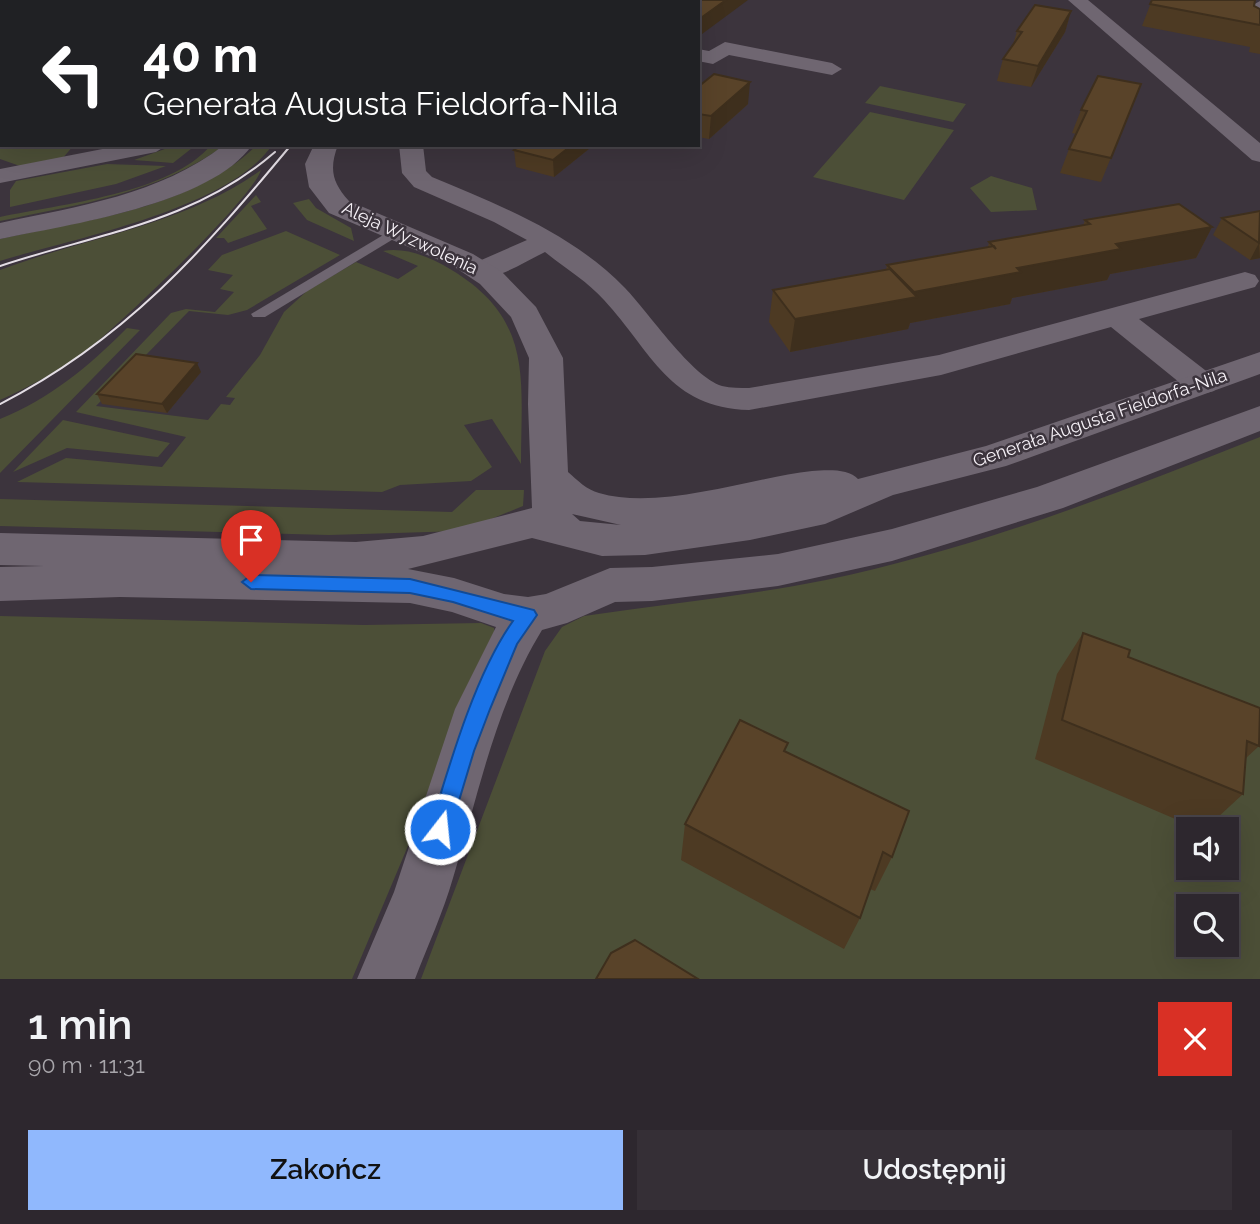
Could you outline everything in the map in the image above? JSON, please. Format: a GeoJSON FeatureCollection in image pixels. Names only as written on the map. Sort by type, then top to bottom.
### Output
{"type":"FeatureCollection","features":[{"type":"Feature","properties":{"kind":"main road"},"geometry":{"type":"LineString","coordinates":[[0,231],[146,197],[203,173],[237,147]]}},
{"type":"Feature","properties":{"kind":"main road","name":"Aleja Wyzwolenia"},"geometry":{"type":"LineString","coordinates":[[325,147],[318,164],[322,187],[339,207],[480,271],[491,278],[525,314],[546,358],[545,404],[551,478],[563,530]]}},
{"type":"Feature","properties":{"kind":"main road","name":"Generała Augusta Fieldorfa-Nila"},"geometry":{"type":"LineString","coordinates":[[0,549],[356,558],[423,552],[532,523],[602,541],[645,540],[750,525],[825,510],[883,484],[993,457],[1260,362]]}},
{"type":"Feature","properties":{"kind":"main road"},"geometry":{"type":"LineString","coordinates":[[0,584],[120,580],[410,586],[454,595],[504,612],[528,615],[552,611],[582,595],[610,585],[652,584],[778,570],[892,545],[1049,498],[1260,418]]}},
{"type":"Feature","properties":{"kind":"main road"},"geometry":{"type":"LineString","coordinates":[[551,478],[587,506],[608,511],[640,513],[813,485],[883,484]]}},
{"type":"Feature","properties":{"kind":"main road"},"geometry":{"type":"LineString","coordinates":[[563,530],[584,548],[589,565],[582,595]]}},
{"type":"Feature","properties":{"kind":"main road"},"geometry":{"type":"LineString","coordinates":[[386,979],[425,881],[463,751],[510,640],[528,615]]}},
{"type":"Feature","properties":{"kind":"street"},"geometry":{"type":"LineString","coordinates":[[1077,0],[1260,155]]}},
{"type":"Feature","properties":{"kind":"street"},"geometry":{"type":"LineString","coordinates":[[1260,6],[1256,28],[1260,29]]}},
{"type":"Feature","properties":{"kind":"street"},"geometry":{"type":"LineString","coordinates":[[700,55],[712,58],[725,48],[832,69]]}},
{"type":"Feature","properties":{"kind":"street"},"geometry":{"type":"LineString","coordinates":[[0,176],[47,170],[147,147]]}},
{"type":"Feature","properties":{"kind":"street"},"geometry":{"type":"LineString","coordinates":[[411,147],[414,173],[423,182],[503,216],[548,241],[613,292],[690,382],[705,393],[730,399],[750,398],[941,365],[1245,281]]}},
{"type":"Feature","properties":{"kind":"street"},"geometry":{"type":"LineString","coordinates":[[480,271],[548,241]]}},
{"type":"Feature","properties":{"kind":"street"},"geometry":{"type":"LineString","coordinates":[[1116,316],[1202,384]]}},
{"type":"Feature","properties":{"kind":"lane"},"geometry":{"type":"LineString","coordinates":[[259,314],[395,232]]}},
{"type":"Feature","properties":{"kind":"green space"},"geometry":{"type":"Polygon","coordinates":[[[880,86],[966,104],[953,122],[865,103],[880,86]]]}},
{"type":"Feature","properties":{"kind":"green space"},"geometry":{"type":"Polygon","coordinates":[[[870,112],[954,130],[904,200],[813,177],[870,112]]]}},
{"type":"Feature","properties":{"kind":"green space"},"geometry":{"type":"Polygon","coordinates":[[[0,147],[72,147],[62,159],[20,166],[0,159],[0,147]]]}},
{"type":"Feature","properties":{"kind":"green space"},"geometry":{"type":"Polygon","coordinates":[[[170,147],[193,147],[173,163],[134,160],[170,147]]]}},
{"type":"Feature","properties":{"kind":"green space"},"geometry":{"type":"Polygon","coordinates":[[[209,147],[222,147],[199,162],[145,186],[89,202],[0,221],[0,217],[142,186],[193,162],[209,147]]]}},
{"type":"Feature","properties":{"kind":"green space"},"geometry":{"type":"Polygon","coordinates":[[[255,147],[270,147],[251,167],[222,187],[187,204],[107,231],[0,261],[0,239],[136,209],[201,184],[230,167],[255,147]]]}},
{"type":"Feature","properties":{"kind":"green space"},"geometry":{"type":"Polygon","coordinates":[[[107,164],[166,166],[116,184],[10,207],[10,190],[16,181],[107,164]]]}},
{"type":"Feature","properties":{"kind":"green space"},"geometry":{"type":"Polygon","coordinates":[[[261,170],[235,207],[103,336],[56,371],[0,400],[0,270],[168,217],[232,189],[261,170]]]}},
{"type":"Feature","properties":{"kind":"green space"},"geometry":{"type":"Polygon","coordinates":[[[991,176],[1032,188],[1037,210],[991,212],[970,188],[991,176]]]}},
{"type":"Feature","properties":{"kind":"green space"},"geometry":{"type":"Polygon","coordinates":[[[256,195],[261,202],[251,206],[267,229],[228,243],[224,238],[216,238],[256,195]]]}},
{"type":"Feature","properties":{"kind":"green space"},"geometry":{"type":"Polygon","coordinates":[[[309,199],[316,208],[351,228],[354,241],[307,220],[293,203],[309,199]]]}},
{"type":"Feature","properties":{"kind":"green space"},"geometry":{"type":"Polygon","coordinates":[[[286,231],[340,255],[247,310],[228,315],[189,311],[96,406],[208,420],[221,404],[230,405],[235,398],[226,397],[260,355],[284,312],[307,291],[356,262],[398,279],[418,266],[383,251],[400,250],[418,254],[450,269],[477,288],[497,308],[517,353],[521,378],[521,464],[492,419],[464,425],[492,467],[471,481],[400,485],[382,492],[17,482],[66,458],[162,467],[186,437],[76,412],[171,313],[186,309],[215,312],[234,292],[220,289],[233,275],[208,270],[222,255],[286,231]]]}},
{"type":"Feature","properties":{"kind":"green space"},"geometry":{"type":"Polygon","coordinates":[[[127,328],[140,330],[0,473],[0,419],[36,401],[68,380],[127,328]]]}},
{"type":"Feature","properties":{"kind":"green space"},"geometry":{"type":"Polygon","coordinates":[[[63,420],[170,443],[158,457],[67,448],[13,472],[63,420]]]}},
{"type":"Feature","properties":{"kind":"green space"},"geometry":{"type":"Polygon","coordinates":[[[1260,437],[1260,979],[421,979],[545,651],[562,627],[584,616],[766,591],[882,567],[992,536],[1100,499],[1260,437]]]}},
{"type":"Feature","properties":{"kind":"green space"},"geometry":{"type":"Polygon","coordinates":[[[476,490],[524,490],[523,506],[462,531],[329,535],[0,526],[0,499],[452,512],[476,490]]]}},
{"type":"Feature","properties":{"kind":"green space"},"geometry":{"type":"Polygon","coordinates":[[[0,616],[364,625],[481,623],[494,628],[495,639],[352,979],[0,979],[0,616]]]}},
{"type":"Feature","properties":{"kind":"building"},"geometry":{"type":"Polygon","coordinates":[[[700,0],[726,0],[700,19],[700,0]]]}},
{"type":"Feature","properties":{"kind":"building"},"geometry":{"type":"Polygon","coordinates":[[[1152,0],[1255,0],[1254,6],[1260,9],[1260,25],[1150,4],[1152,0]]]}},
{"type":"Feature","properties":{"kind":"building"},"geometry":{"type":"Polygon","coordinates":[[[1035,5],[1071,11],[1038,66],[1003,59],[1022,32],[1017,31],[1035,5]]]}},
{"type":"Feature","properties":{"kind":"building"},"geometry":{"type":"Polygon","coordinates":[[[714,74],[750,82],[711,116],[700,114],[700,85],[714,74]]]}},
{"type":"Feature","properties":{"kind":"building"},"geometry":{"type":"Polygon","coordinates":[[[1098,76],[1141,84],[1111,158],[1069,149],[1087,111],[1081,110],[1098,76]]]}},
{"type":"Feature","properties":{"kind":"building"},"geometry":{"type":"Polygon","coordinates":[[[518,147],[569,147],[553,160],[514,150],[518,147]]]}},
{"type":"Feature","properties":{"kind":"building"},"geometry":{"type":"Polygon","coordinates":[[[1179,204],[1212,227],[1116,244],[1121,249],[1017,268],[1021,272],[914,292],[887,265],[993,246],[989,242],[1090,224],[1085,220],[1179,204]]]}},
{"type":"Feature","properties":{"kind":"building"},"geometry":{"type":"Polygon","coordinates":[[[1260,211],[1259,243],[1222,218],[1260,211]]]}},
{"type":"Feature","properties":{"kind":"building"},"geometry":{"type":"Polygon","coordinates":[[[890,269],[917,297],[795,319],[773,290],[890,269]]]}},
{"type":"Feature","properties":{"kind":"building"},"geometry":{"type":"Polygon","coordinates":[[[136,354],[197,363],[162,404],[97,394],[136,354]]]}},
{"type":"Feature","properties":{"kind":"building"},"geometry":{"type":"Polygon","coordinates":[[[1083,633],[1130,650],[1128,657],[1260,708],[1259,746],[1247,741],[1243,794],[1062,720],[1083,633]]]}},
{"type":"Feature","properties":{"kind":"building"},"geometry":{"type":"Polygon","coordinates":[[[740,720],[788,743],[784,751],[909,811],[892,857],[883,852],[860,918],[685,824],[740,720]]]}},
{"type":"Feature","properties":{"kind":"building"},"geometry":{"type":"Polygon","coordinates":[[[635,940],[698,979],[596,979],[611,953],[635,940]]]}},
{"type":"Feature","properties":{"kind":"tram line"},"geometry":{"type":"LineString","coordinates":[[0,404],[45,379],[124,322],[193,257],[289,147]]}},
{"type":"Feature","properties":{"kind":"tram line"},"geometry":{"type":"LineString","coordinates":[[0,266],[178,211],[244,176],[275,152]]}},
{"type":"Feature","properties":{"kind":"route"},"geometry":{"type":"LineString","coordinates":[[251,582],[410,586],[454,595],[504,612],[528,615],[510,640],[480,709],[463,751],[440,829]]}}]}
